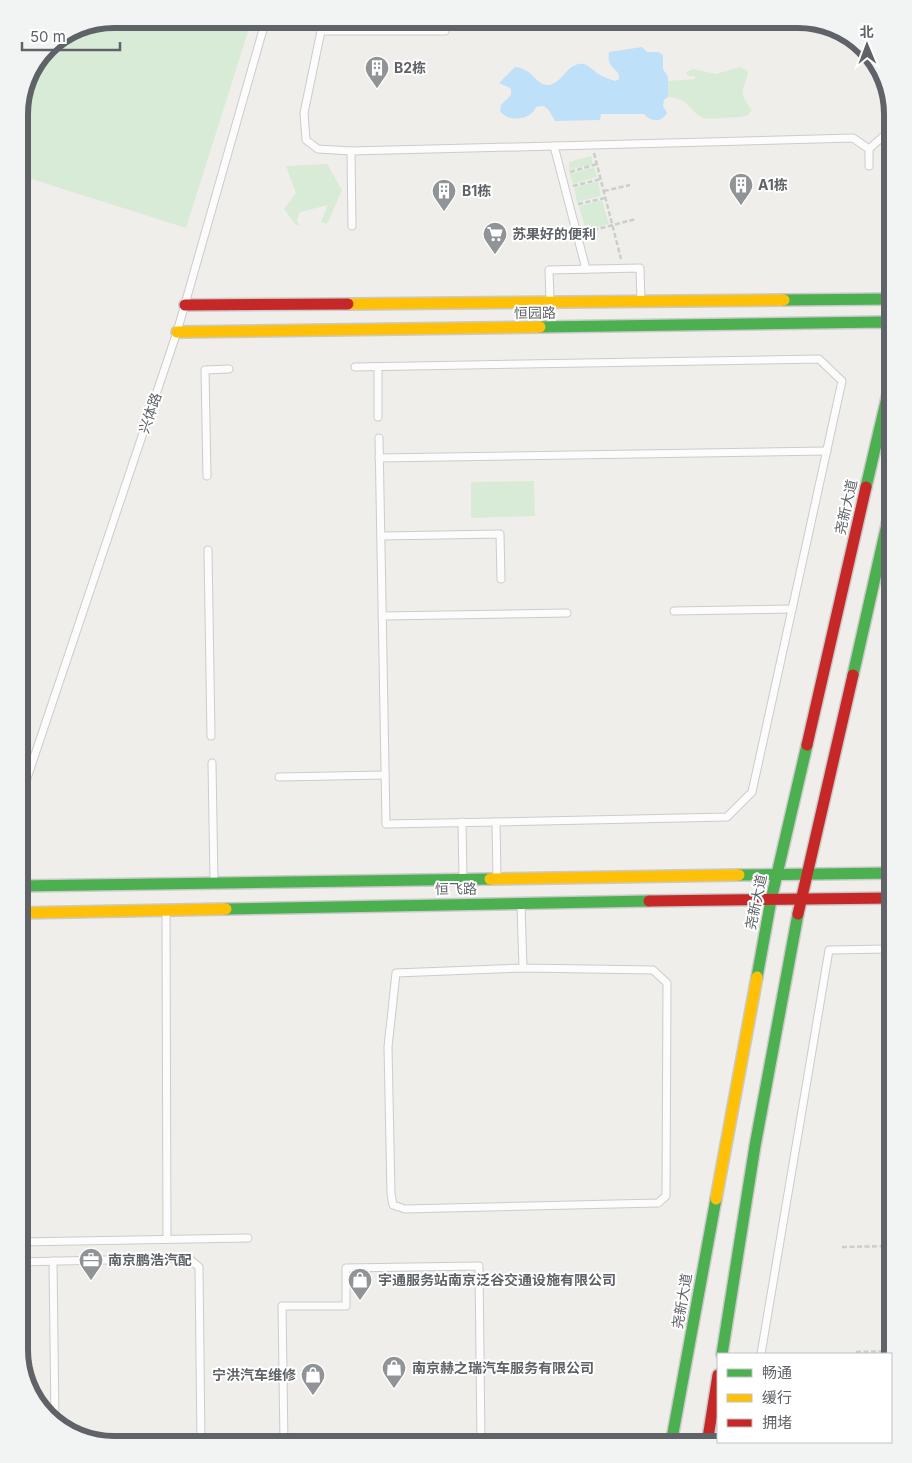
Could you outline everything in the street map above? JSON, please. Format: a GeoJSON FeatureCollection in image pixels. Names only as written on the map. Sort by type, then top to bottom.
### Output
{"type":"FeatureCollection","features":[{"type":"Feature","properties":{"kind":"main road","name":"恒园路"},"geometry":{"type":"LineString","coordinates":[[177,332],[555,312],[641,301],[884,298]]}},
{"type":"Feature","properties":{"kind":"main road","name":"恒园路"},"geometry":{"type":"LineString","coordinates":[[185,305],[555,312],[884,323]]}},
{"type":"Feature","properties":{"kind":"main road","name":"尧新大道"},"geometry":{"type":"LineString","coordinates":[[673,1436],[771,900],[884,411]]}},
{"type":"Feature","properties":{"kind":"main road"},"geometry":{"type":"LineString","coordinates":[[722,1353],[755,1146],[801,900],[884,537]]}},
{"type":"Feature","properties":{"kind":"main road","name":"恒飞路"},"geometry":{"type":"LineString","coordinates":[[28,886],[884,873]]}},
{"type":"Feature","properties":{"kind":"main road","name":"恒飞路"},"geometry":{"type":"LineString","coordinates":[[28,913],[884,898]]}},
{"type":"Feature","properties":{"kind":"main road"},"geometry":{"type":"LineString","coordinates":[[708,1436],[717,1381]]}},
{"type":"Feature","properties":{"kind":"lane","name":"兴体路"},"geometry":{"type":"LineString","coordinates":[[28,775],[177,332],[263,28]]}},
{"type":"Feature","properties":{"kind":"lane"},"geometry":{"type":"LineString","coordinates":[[446,31],[320,31],[304,113],[306,140],[318,148],[351,151],[853,138],[869,149]]}},
{"type":"Feature","properties":{"kind":"lane"},"geometry":{"type":"LineString","coordinates":[[869,166],[869,149],[884,136]]}},
{"type":"Feature","properties":{"kind":"lane"},"geometry":{"type":"LineString","coordinates":[[554,146],[586,269]]}},
{"type":"Feature","properties":{"kind":"lane"},"geometry":{"type":"LineString","coordinates":[[351,151],[352,226]]}},
{"type":"Feature","properties":{"kind":"lane"},"geometry":{"type":"LineString","coordinates":[[555,312],[549,270],[640,268],[641,301]]}},
{"type":"Feature","properties":{"kind":"lane"},"geometry":{"type":"LineString","coordinates":[[355,367],[819,359],[842,381],[752,792],[727,817],[386,824],[379,438]]}},
{"type":"Feature","properties":{"kind":"lane"},"geometry":{"type":"LineString","coordinates":[[378,367],[378,417]]}},
{"type":"Feature","properties":{"kind":"lane"},"geometry":{"type":"LineString","coordinates":[[207,476],[205,370],[229,369]]}},
{"type":"Feature","properties":{"kind":"lane"},"geometry":{"type":"LineString","coordinates":[[379,458],[827,451]]}},
{"type":"Feature","properties":{"kind":"lane"},"geometry":{"type":"LineString","coordinates":[[381,536],[500,534],[501,579]]}},
{"type":"Feature","properties":{"kind":"lane"},"geometry":{"type":"LineString","coordinates":[[208,550],[211,736]]}},
{"type":"Feature","properties":{"kind":"lane"},"geometry":{"type":"LineString","coordinates":[[674,611],[792,609]]}},
{"type":"Feature","properties":{"kind":"lane"},"geometry":{"type":"LineString","coordinates":[[382,616],[567,613]]}},
{"type":"Feature","properties":{"kind":"lane"},"geometry":{"type":"LineString","coordinates":[[212,762],[214,883]]}},
{"type":"Feature","properties":{"kind":"lane"},"geometry":{"type":"LineString","coordinates":[[279,777],[385,775]]}},
{"type":"Feature","properties":{"kind":"lane"},"geometry":{"type":"LineString","coordinates":[[462,822],[463,879]]}},
{"type":"Feature","properties":{"kind":"lane"},"geometry":{"type":"LineString","coordinates":[[496,822],[497,878]]}},
{"type":"Feature","properties":{"kind":"lane"},"geometry":{"type":"LineString","coordinates":[[521,903],[524,968]]}},
{"type":"Feature","properties":{"kind":"lane"},"geometry":{"type":"LineString","coordinates":[[166,910],[167,1239]]}},
{"type":"Feature","properties":{"kind":"lane"},"geometry":{"type":"LineString","coordinates":[[761,1353],[829,950],[884,949]]}},
{"type":"Feature","properties":{"kind":"lane"},"geometry":{"type":"LineString","coordinates":[[524,968],[653,970],[667,984],[666,1196],[658,1203],[405,1209],[393,1205],[391,1194],[388,1047],[396,973],[524,968]]}},
{"type":"Feature","properties":{"kind":"lane"},"geometry":{"type":"LineString","coordinates":[[28,1242],[248,1238]]}},
{"type":"Feature","properties":{"kind":"lane"},"geometry":{"type":"LineString","coordinates":[[28,1262],[188,1258],[199,1267],[201,1435]]}},
{"type":"Feature","properties":{"kind":"lane"},"geometry":{"type":"LineString","coordinates":[[53,1261],[55,1412]]}},
{"type":"Feature","properties":{"kind":"lane"},"geometry":{"type":"LineString","coordinates":[[284,1435],[282,1306],[346,1306],[346,1268],[479,1266],[481,1436]]}},
{"type":"Feature","properties":{"kind":"path"},"geometry":{"type":"LineString","coordinates":[[592,145],[624,268]]}},
{"type":"Feature","properties":{"kind":"path"},"geometry":{"type":"LineString","coordinates":[[570,172],[597,164]]}},
{"type":"Feature","properties":{"kind":"path"},"geometry":{"type":"LineString","coordinates":[[573,186],[601,179]]}},
{"type":"Feature","properties":{"kind":"path"},"geometry":{"type":"LineString","coordinates":[[604,191],[630,185]]}},
{"type":"Feature","properties":{"kind":"path"},"geometry":{"type":"LineString","coordinates":[[578,204],[605,198]]}},
{"type":"Feature","properties":{"kind":"path"},"geometry":{"type":"LineString","coordinates":[[585,232],[636,219]]}},
{"type":"Feature","properties":{"kind":"path"},"geometry":{"type":"LineString","coordinates":[[842,1247],[884,1246]]}},
{"type":"Feature","properties":{"kind":"path"},"geometry":{"type":"LineString","coordinates":[[856,1352],[884,1351]]}},
{"type":"Feature","properties":{"kind":"green space"},"geometry":{"type":"Polygon","coordinates":[[[249,28],[186,228],[28,178],[28,108],[30,91],[36,75],[45,61],[70,39],[96,29],[249,28]]]}},
{"type":"Feature","properties":{"kind":"green space"},"geometry":{"type":"Polygon","coordinates":[[[740,67],[748,71],[743,94],[752,110],[747,116],[708,119],[699,115],[682,100],[668,97],[668,81],[695,79],[695,76],[688,76],[686,72],[693,69],[716,74],[740,67]]]}},
{"type":"Feature","properties":{"kind":"green space"},"geometry":{"type":"Polygon","coordinates":[[[591,156],[593,164],[569,170],[569,162],[591,156]]]}},
{"type":"Feature","properties":{"kind":"green space"},"geometry":{"type":"Polygon","coordinates":[[[327,164],[342,190],[327,224],[321,222],[328,205],[300,212],[297,219],[299,226],[296,225],[284,209],[296,193],[286,166],[327,164]]]}},
{"type":"Feature","properties":{"kind":"green space"},"geometry":{"type":"Polygon","coordinates":[[[594,167],[597,177],[573,184],[570,174],[594,167]]]}},
{"type":"Feature","properties":{"kind":"green space"},"geometry":{"type":"Polygon","coordinates":[[[598,181],[601,196],[577,202],[574,188],[598,181]]]}},
{"type":"Feature","properties":{"kind":"green space"},"geometry":{"type":"Polygon","coordinates":[[[602,200],[609,224],[586,230],[579,206],[602,200]]]}},
{"type":"Feature","properties":{"kind":"green space"},"geometry":{"type":"Polygon","coordinates":[[[534,481],[535,516],[471,518],[471,482],[534,481]]]}},
{"type":"Feature","properties":{"kind":"water"},"geometry":{"type":"Polygon","coordinates":[[[642,47],[647,52],[658,52],[663,55],[663,69],[668,77],[668,97],[664,100],[663,106],[667,113],[659,120],[653,120],[644,114],[601,114],[600,120],[555,121],[543,106],[536,107],[530,115],[520,118],[509,117],[500,111],[501,105],[511,95],[511,90],[499,83],[515,67],[521,68],[540,82],[548,85],[558,81],[569,69],[578,64],[584,64],[606,78],[615,81],[619,79],[619,75],[611,66],[609,52],[642,47]]]}},
{"type":"Feature","properties":{"kind":"traffic: fast"},"geometry":{"type":"LineString","coordinates":[[784,300],[884,299]]}},
{"type":"Feature","properties":{"kind":"traffic: fast"},"geometry":{"type":"LineString","coordinates":[[540,327],[884,322]]}},
{"type":"Feature","properties":{"kind":"traffic: fast"},"geometry":{"type":"LineString","coordinates":[[866,487],[884,410]]}},
{"type":"Feature","properties":{"kind":"traffic: fast"},"geometry":{"type":"LineString","coordinates":[[853,675],[884,538]]}},
{"type":"Feature","properties":{"kind":"traffic: fast"},"geometry":{"type":"LineString","coordinates":[[757,977],[771,900],[807,745]]}},
{"type":"Feature","properties":{"kind":"traffic: fast"},"geometry":{"type":"LineString","coordinates":[[739,875],[884,873]]}},
{"type":"Feature","properties":{"kind":"traffic: fast"},"geometry":{"type":"LineString","coordinates":[[28,886],[490,879]]}},
{"type":"Feature","properties":{"kind":"traffic: fast"},"geometry":{"type":"LineString","coordinates":[[226,909],[649,901]]}},
{"type":"Feature","properties":{"kind":"traffic: fast"},"geometry":{"type":"LineString","coordinates":[[722,1353],[755,1146],[798,914]]}},
{"type":"Feature","properties":{"kind":"traffic: fast"},"geometry":{"type":"LineString","coordinates":[[673,1436],[716,1199]]}},
{"type":"Feature","properties":{"kind":"traffic: slow"},"geometry":{"type":"LineString","coordinates":[[348,304],[784,300]]}},
{"type":"Feature","properties":{"kind":"traffic: slow"},"geometry":{"type":"LineString","coordinates":[[177,332],[540,327]]}},
{"type":"Feature","properties":{"kind":"traffic: slow"},"geometry":{"type":"LineString","coordinates":[[490,879],[739,875]]}},
{"type":"Feature","properties":{"kind":"traffic: slow"},"geometry":{"type":"LineString","coordinates":[[28,913],[226,909]]}},
{"type":"Feature","properties":{"kind":"traffic: slow"},"geometry":{"type":"LineString","coordinates":[[716,1199],[757,977]]}},
{"type":"Feature","properties":{"kind":"traffic: jam"},"geometry":{"type":"LineString","coordinates":[[185,305],[348,304]]}},
{"type":"Feature","properties":{"kind":"traffic: jam"},"geometry":{"type":"LineString","coordinates":[[807,745],[866,487]]}},
{"type":"Feature","properties":{"kind":"traffic: jam"},"geometry":{"type":"LineString","coordinates":[[798,914],[853,675]]}},
{"type":"Feature","properties":{"kind":"traffic: jam"},"geometry":{"type":"LineString","coordinates":[[649,901],[884,898]]}},
{"type":"Feature","properties":{"kind":"traffic: jam"},"geometry":{"type":"LineString","coordinates":[[708,1436],[717,1381]]}},
{"type":"Feature","properties":{"kind":"place","name":"B2栋"},"geometry":{"type":"Point","coordinates":[377,89]}},
{"type":"Feature","properties":{"kind":"place","name":"A1栋"},"geometry":{"type":"Point","coordinates":[741,206]}},
{"type":"Feature","properties":{"kind":"place","name":"B1栋"},"geometry":{"type":"Point","coordinates":[444,212]}},
{"type":"Feature","properties":{"kind":"place","name":"苏果好的便利"},"geometry":{"type":"Point","coordinates":[495,255]}},
{"type":"Feature","properties":{"kind":"place","name":"南京鹏浩汽配"},"geometry":{"type":"Point","coordinates":[91,1281]}},
{"type":"Feature","properties":{"kind":"place","name":"宇通服务站南京泛谷交通设施有限公司"},"geometry":{"type":"Point","coordinates":[360,1301]}},
{"type":"Feature","properties":{"kind":"place","name":"南京赫之瑞汽车服务有限公司"},"geometry":{"type":"Point","coordinates":[394,1389]}},
{"type":"Feature","properties":{"kind":"place","name":"宁洪汽车维修"},"geometry":{"type":"Point","coordinates":[313,1396]}}]}
